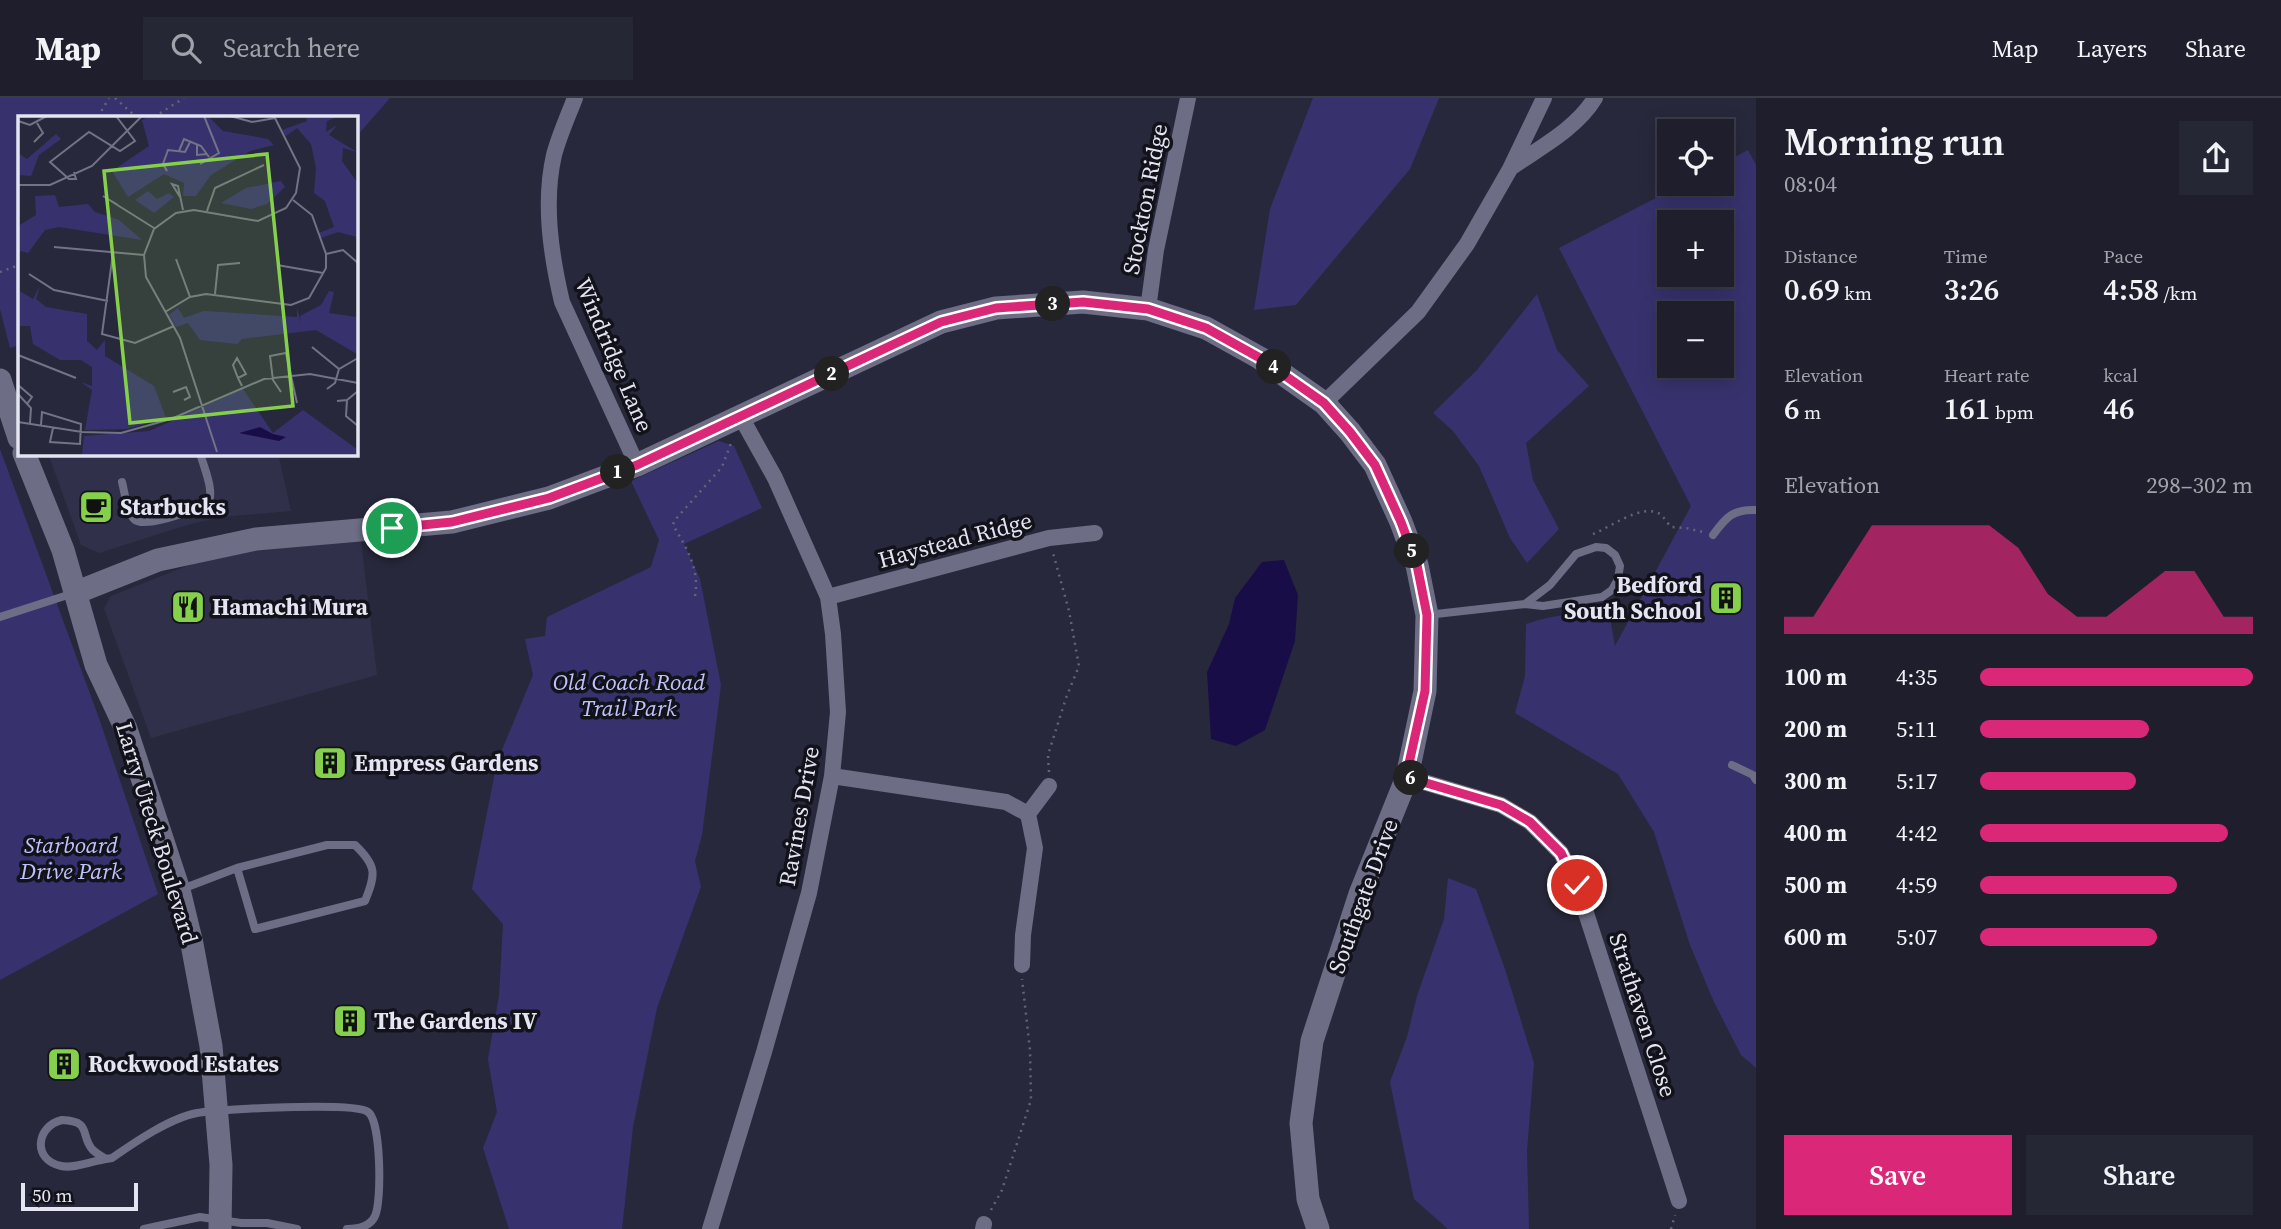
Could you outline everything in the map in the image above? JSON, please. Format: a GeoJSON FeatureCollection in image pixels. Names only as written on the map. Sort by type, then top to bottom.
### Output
{"type":"FeatureCollection","features":[{"type":"Feature","properties":{"kind":"street","name":"Windridge Lane"},"geometry":{"type":"LineString","coordinates":[[575,98],[554,153],[549,188],[550,231],[556,277],[562,302],[637,465]]}},
{"type":"Feature","properties":{"kind":"street","name":"Stockton Ridge"},"geometry":{"type":"LineString","coordinates":[[1148,309],[1156,250],[1187,98]]}},
{"type":"Feature","properties":{"kind":"street"},"geometry":{"type":"LineString","coordinates":[[1324,403],[1418,312],[1467,244],[1510,169],[1544,98]]}},
{"type":"Feature","properties":{"kind":"street"},"geometry":{"type":"LineString","coordinates":[[1510,169],[1559,135],[1587,111],[1595,98]]}},
{"type":"Feature","properties":{"kind":"street","name":"Southgate Drive"},"geometry":{"type":"LineString","coordinates":[[75,593],[158,560],[256,539],[452,522],[549,498],[637,465],[941,322],[996,308],[1083,302],[1148,309],[1206,328],[1260,358],[1324,403],[1350,432],[1375,465],[1401,522],[1417,565],[1427,615],[1425,691],[1406,777],[1360,894],[1312,1041],[1301,1123],[1308,1199],[1318,1229]]}},
{"type":"Feature","properties":{"kind":"street"},"geometry":{"type":"LineString","coordinates":[[0,380],[18,435]]}},
{"type":"Feature","properties":{"kind":"street","name":"Ravines Drive"},"geometry":{"type":"LineString","coordinates":[[710,1229],[809,893],[832,776],[838,712],[828,597],[775,478],[741,417]]}},
{"type":"Feature","properties":{"kind":"street","name":"Larry Uteck Boulevard"},"geometry":{"type":"LineString","coordinates":[[25,455],[63,550],[96,665],[126,729],[179,890],[209,1034],[218,1112],[220,1224]]}},
{"type":"Feature","properties":{"kind":"street","name":"Haystead Ridge"},"geometry":{"type":"LineString","coordinates":[[828,597],[1049,538],[1095,533]]}},
{"type":"Feature","properties":{"kind":"street"},"geometry":{"type":"LineString","coordinates":[[832,776],[1006,802],[1028,814]]}},
{"type":"Feature","properties":{"kind":"street","name":"Strathaven Close"},"geometry":{"type":"LineString","coordinates":[[1406,777],[1501,805],[1530,822],[1561,853],[1581,896],[1679,1201]]}},
{"type":"Feature","properties":{"kind":"street"},"geometry":{"type":"LineString","coordinates":[[1022,965],[1023,935],[1035,848],[1028,814],[1049,786]]}},
{"type":"Feature","properties":{"kind":"lane"},"geometry":{"type":"LineString","coordinates":[[122,482],[130,513],[135,521],[141,523],[165,519],[208,505],[211,499],[210,490],[201,455]]}},
{"type":"Feature","properties":{"kind":"lane"},"geometry":{"type":"LineString","coordinates":[[1713,535],[1726,517],[1742,509],[1756,510]]}},
{"type":"Feature","properties":{"kind":"lane"},"geometry":{"type":"LineString","coordinates":[[1427,615],[1525,604],[1543,606],[1602,597],[1612,590],[1618,579],[1620,566],[1615,555],[1606,548],[1596,547],[1576,554],[1550,585],[1525,604]]}},
{"type":"Feature","properties":{"kind":"lane"},"geometry":{"type":"LineString","coordinates":[[0,617],[75,593]]}},
{"type":"Feature","properties":{"kind":"lane"},"geometry":{"type":"LineString","coordinates":[[1732,765],[1753,775],[1756,780]]}},
{"type":"Feature","properties":{"kind":"lane"},"geometry":{"type":"LineString","coordinates":[[179,890],[237,868],[327,845],[355,845],[370,859],[374,880],[365,901],[255,929],[237,868]]}},
{"type":"Feature","properties":{"kind":"lane"},"geometry":{"type":"LineString","coordinates":[[106,1159],[91,1149],[87,1133],[77,1123],[62,1120],[54,1122],[42,1133],[41,1153],[53,1163],[68,1167],[112,1158],[178,1119],[197,1113],[349,1107],[365,1110],[371,1114],[377,1131],[376,1216],[364,1227],[348,1229]]}},
{"type":"Feature","properties":{"kind":"lane"},"geometry":{"type":"LineString","coordinates":[[144,1229],[200,1217],[220,1224],[267,1223],[297,1229]]}},
{"type":"Feature","properties":{"kind":"path"},"geometry":{"type":"LineString","coordinates":[[99,116],[109,98]]}},
{"type":"Feature","properties":{"kind":"path"},"geometry":{"type":"LineString","coordinates":[[115,98],[135,116]]}},
{"type":"Feature","properties":{"kind":"path"},"geometry":{"type":"LineString","coordinates":[[156,116],[184,98]]}},
{"type":"Feature","properties":{"kind":"path"},"geometry":{"type":"LineString","coordinates":[[0,272],[18,265]]}},
{"type":"Feature","properties":{"kind":"path"},"geometry":{"type":"LineString","coordinates":[[695,596],[695,568],[673,525],[674,521],[722,467],[741,417]]}},
{"type":"Feature","properties":{"kind":"path"},"geometry":{"type":"LineString","coordinates":[[1593,534],[1612,527],[1629,515],[1646,510],[1660,514],[1671,527],[1713,535]]}},
{"type":"Feature","properties":{"kind":"path"},"geometry":{"type":"LineString","coordinates":[[1049,538],[1069,611],[1079,666],[1048,755],[1049,786]]}},
{"type":"Feature","properties":{"kind":"path"},"geometry":{"type":"LineString","coordinates":[[984,1226],[1002,1190],[1031,1100],[1030,1050],[1022,965]]}},
{"type":"Feature","properties":{"kind":"shaded area"},"geometry":{"type":"Polygon","coordinates":[[[49,455],[278,455],[291,511],[222,517],[190,524],[99,553],[81,545],[49,455]]]}},
{"type":"Feature","properties":{"kind":"shaded area"},"geometry":{"type":"Polygon","coordinates":[[[361,541],[377,675],[151,738],[104,608],[111,596],[207,558],[235,552],[361,541]]]}},
{"type":"Feature","properties":{"kind":"shaded area"},"geometry":{"type":"Polygon","coordinates":[[[1284,560],[1298,595],[1295,641],[1265,730],[1236,746],[1211,739],[1207,672],[1229,624],[1235,598],[1262,562],[1284,560]]]}},
{"type":"Feature","properties":{"kind":"green space"},"geometry":{"type":"Polygon","coordinates":[[[0,98],[390,98],[357,136],[357,116],[18,116],[18,345],[10,348],[0,309],[0,98]]]}},
{"type":"Feature","properties":{"kind":"green space"},"geometry":{"type":"Polygon","coordinates":[[[1313,98],[1439,98],[1410,169],[1296,305],[1254,310],[1270,209],[1313,98]]]}},
{"type":"Feature","properties":{"kind":"green space"},"geometry":{"type":"Polygon","coordinates":[[[1748,150],[1756,165],[1756,1068],[1741,1055],[1714,1002],[1690,945],[1654,832],[1618,774],[1515,713],[1525,676],[1526,624],[1567,615],[1610,618],[1615,646],[1691,506],[1559,248],[1660,196],[1734,196],[1734,158],[1748,150]]]}},
{"type":"Feature","properties":{"kind":"green space"},"geometry":{"type":"Polygon","coordinates":[[[1537,294],[1557,350],[1589,386],[1526,443],[1533,480],[1559,529],[1527,563],[1510,538],[1479,466],[1453,431],[1433,413],[1477,370],[1537,294]]]}},
{"type":"Feature","properties":{"kind":"green space","name":"Old Coach Road Trail Park"},"geometry":{"type":"Polygon","coordinates":[[[719,441],[734,446],[762,508],[684,544],[700,579],[721,685],[702,835],[695,861],[701,887],[657,1008],[633,1127],[622,1229],[509,1229],[483,1148],[497,1112],[488,1059],[499,996],[503,924],[472,889],[497,762],[533,675],[525,639],[545,636],[547,617],[651,567],[659,540],[631,481],[719,441]]]}},
{"type":"Feature","properties":{"kind":"green space","name":"Starboard Drive Park"},"geometry":{"type":"Polygon","coordinates":[[[0,449],[100,721],[158,894],[0,980],[0,449]]]}},
{"type":"Feature","properties":{"kind":"green space"},"geometry":{"type":"Polygon","coordinates":[[[1448,878],[1476,889],[1505,969],[1534,1063],[1527,1151],[1529,1229],[1448,1229],[1414,1199],[1390,1082],[1444,919],[1448,878]]]}},
{"type":"Feature","properties":{"kind":"place","name":"Starbucks"},"geometry":{"type":"Point","coordinates":[96,507]}},
{"type":"Feature","properties":{"kind":"place","name":"Bedford South School"},"geometry":{"type":"Point","coordinates":[1726,598]}},
{"type":"Feature","properties":{"kind":"place","name":"Hamachi Mura"},"geometry":{"type":"Point","coordinates":[188,607]}},
{"type":"Feature","properties":{"kind":"place","name":"Empress Gardens"},"geometry":{"type":"Point","coordinates":[330,763]}},
{"type":"Feature","properties":{"kind":"place","name":"The Gardens IV"},"geometry":{"type":"Point","coordinates":[350,1021]}},
{"type":"Feature","properties":{"kind":"place","name":"Rockwood Estates"},"geometry":{"type":"Point","coordinates":[64,1064]}},
{"type":"Feature","properties":{"kind":"route"},"geometry":{"type":"LineString","coordinates":[[392,528],[452,522],[549,498],[637,465],[941,322],[996,308],[1083,302],[1148,309],[1206,328],[1260,358],[1324,403],[1375,465],[1417,565],[1427,615],[1425,691],[1406,777],[1501,805],[1530,822],[1561,853],[1577,885]]}}]}
